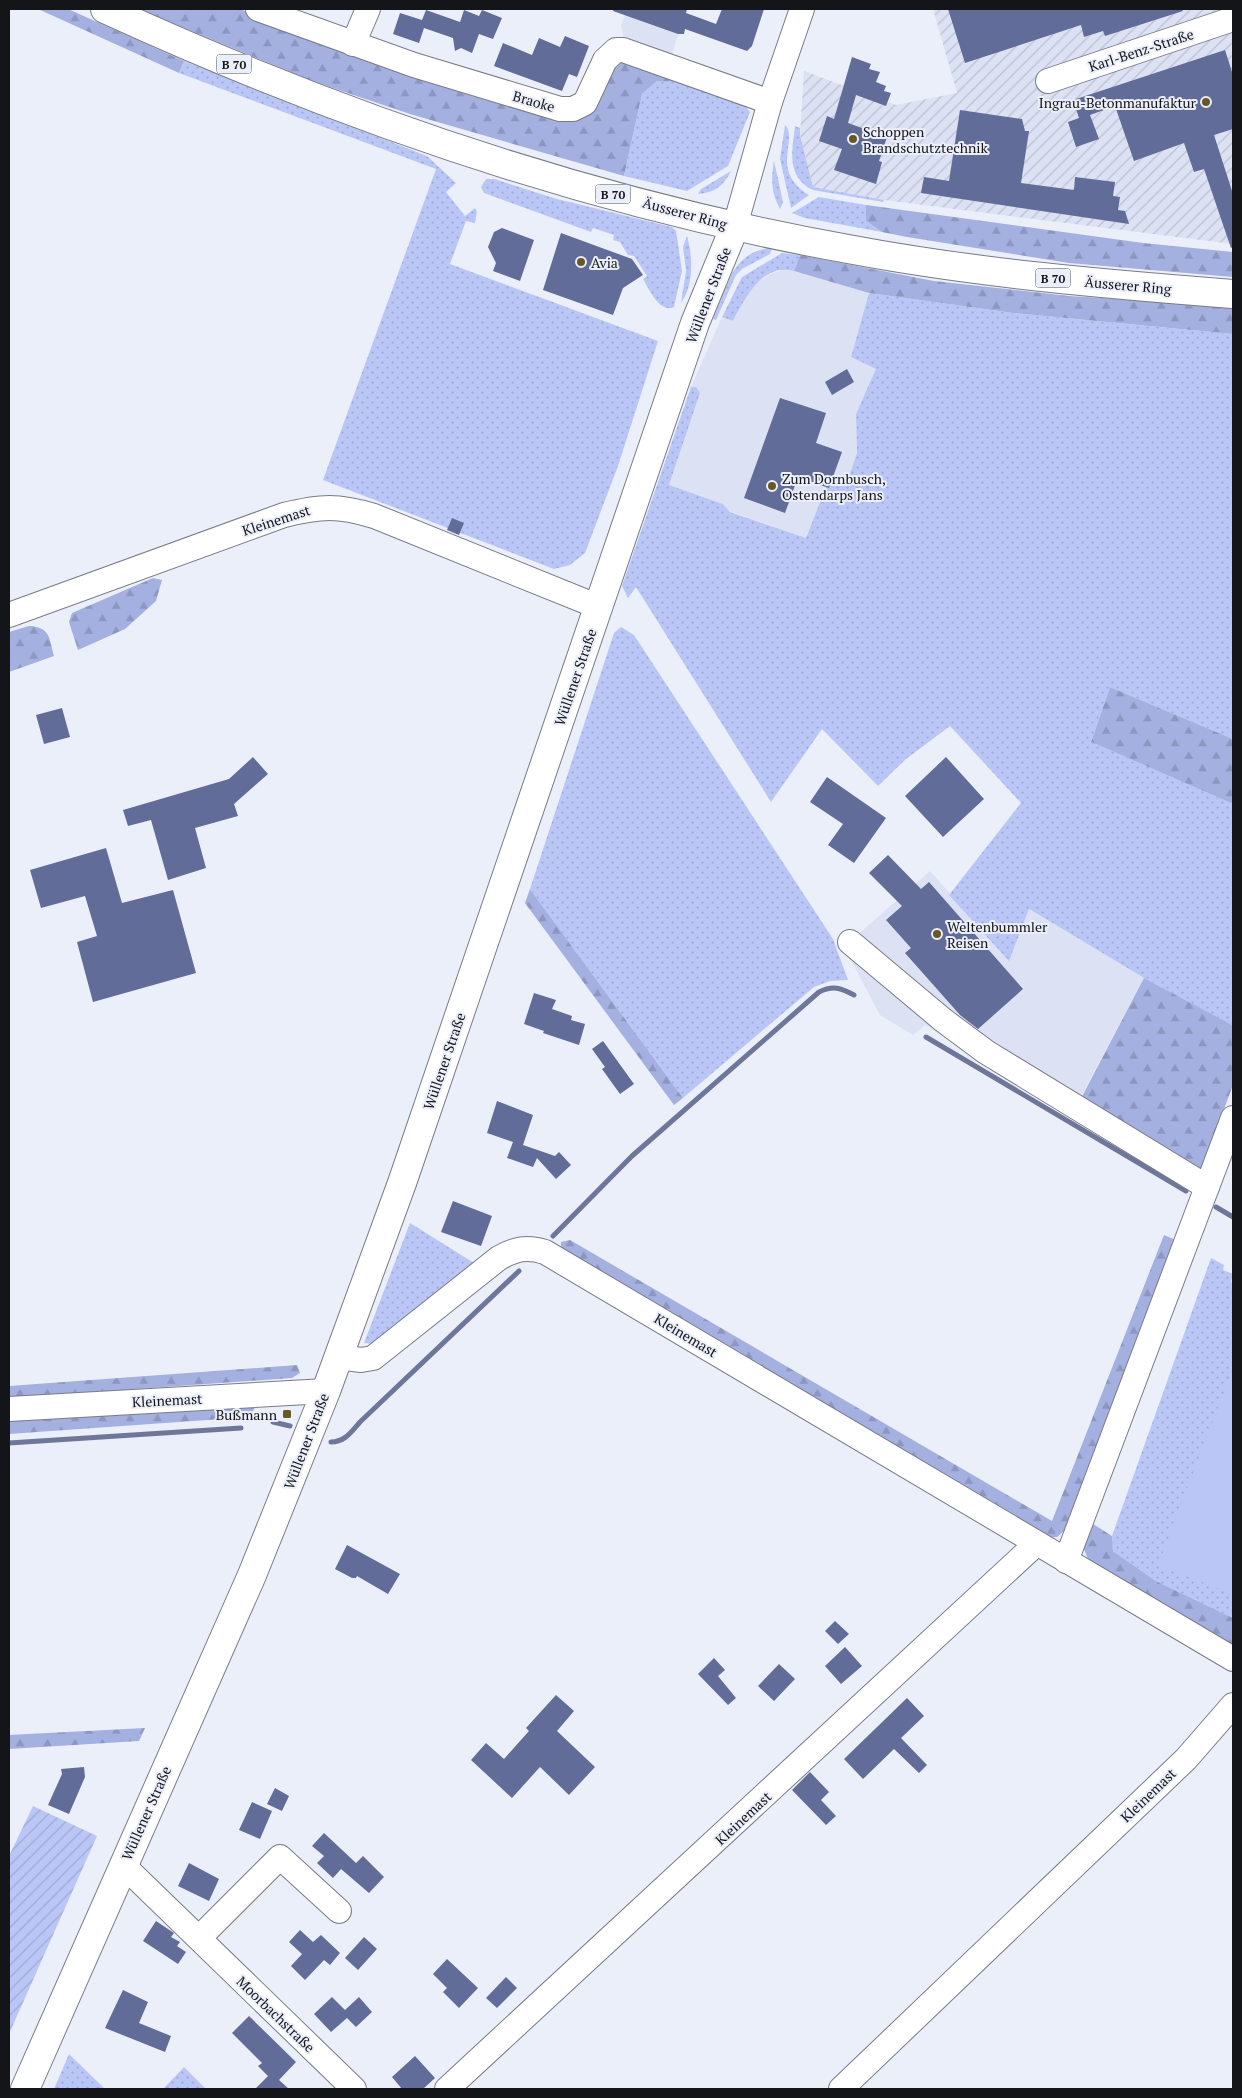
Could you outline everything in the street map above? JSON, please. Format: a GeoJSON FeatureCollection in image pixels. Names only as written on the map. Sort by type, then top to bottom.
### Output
{"type":"FeatureCollection","features":[{"type":"Feature","properties":{"kind":"main road","name":"Äusserer Ring"},"geometry":{"type":"LineString","coordinates":[[105,9],[241,67],[364,115],[447,144],[540,174],[734,226],[848,250],[982,270],[1124,286],[1233,294]]}},
{"type":"Feature","properties":{"kind":"main road","name":"Wüllener Straße"},"geometry":{"type":"LineString","coordinates":[[25,2089],[252,1575],[339,1357],[402,1183],[695,323],[734,226]]}},
{"type":"Feature","properties":{"kind":"street","name":"Braoke"},"geometry":{"type":"LineString","coordinates":[[258,9],[414,65],[560,109],[573,109],[585,103],[604,60],[616,50],[623,50],[770,102]]}},
{"type":"Feature","properties":{"kind":"street"},"geometry":{"type":"LineString","coordinates":[[353,44],[368,9]]}},
{"type":"Feature","properties":{"kind":"street","name":"Wüllener Straße"},"geometry":{"type":"LineString","coordinates":[[734,226],[770,102],[802,9]]}},
{"type":"Feature","properties":{"kind":"street","name":"Karl-Benz-Straße"},"geometry":{"type":"LineString","coordinates":[[1048,81],[1233,19]]}},
{"type":"Feature","properties":{"kind":"street","name":"Kleinemast"},"geometry":{"type":"LineString","coordinates":[[9,615],[284,515],[316,507],[348,508],[374,516],[599,607]]}},
{"type":"Feature","properties":{"kind":"street"},"geometry":{"type":"LineString","coordinates":[[850,942],[943,1020],[986,1052],[1207,1187]]}},
{"type":"Feature","properties":{"kind":"street"},"geometry":{"type":"LineString","coordinates":[[1066,1561],[1233,1118]]}},
{"type":"Feature","properties":{"kind":"street","name":"Kleinemast"},"geometry":{"type":"LineString","coordinates":[[339,1357],[361,1360],[373,1358],[498,1258],[512,1251],[534,1248],[561,1260],[1036,1544],[1233,1659]]}},
{"type":"Feature","properties":{"kind":"street","name":"Kleinemast"},"geometry":{"type":"LineString","coordinates":[[9,1409],[326,1391]]}},
{"type":"Feature","properties":{"kind":"street","name":"Kleinemast"},"geometry":{"type":"LineString","coordinates":[[447,2089],[1036,1544]]}},
{"type":"Feature","properties":{"kind":"street","name":"Kleinemast"},"geometry":{"type":"LineString","coordinates":[[841,2089],[1186,1759],[1233,1705]]}},
{"type":"Feature","properties":{"kind":"street"},"geometry":{"type":"LineString","coordinates":[[199,1938],[280,1857],[338,1911]]}},
{"type":"Feature","properties":{"kind":"street","name":"Moorbachstraße"},"geometry":{"type":"LineString","coordinates":[[123,1865],[354,2089]]}},
{"type":"Feature","properties":{"kind":"shaded area"},"geometry":{"type":"Polygon","coordinates":[[[628,9],[687,9],[670,59],[625,43],[621,25],[628,9]]]}},
{"type":"Feature","properties":{"kind":"shaded area"},"geometry":{"type":"Polygon","coordinates":[[[933,9],[1233,9],[1233,244],[884,200],[813,187],[800,135],[804,71],[896,105],[957,93],[933,9]]]}},
{"type":"Feature","properties":{"kind":"shaded area"},"geometry":{"type":"Polygon","coordinates":[[[184,61],[427,156],[456,183],[446,192],[465,216],[475,208],[477,211],[475,223],[466,221],[450,264],[658,341],[618,466],[585,553],[570,565],[554,569],[323,480],[436,169],[179,73],[184,61]]]}},
{"type":"Feature","properties":{"kind":"shaded area"},"geometry":{"type":"Polygon","coordinates":[[[657,81],[682,82],[742,102],[750,112],[728,166],[687,191],[624,176],[642,94],[657,81]]]}},
{"type":"Feature","properties":{"kind":"shaded area"},"geometry":{"type":"Polygon","coordinates":[[[785,125],[789,139],[787,156],[790,176],[809,195],[791,208],[780,159],[785,125]]]}},
{"type":"Feature","properties":{"kind":"shaded area"},"geometry":{"type":"Polygon","coordinates":[[[795,126],[800,128],[800,135],[813,187],[884,200],[883,202],[813,190],[804,185],[798,178],[793,162],[795,126]]]}},
{"type":"Feature","properties":{"kind":"shaded area"},"geometry":{"type":"Polygon","coordinates":[[[774,161],[783,202],[780,209],[772,186],[774,161]]]}},
{"type":"Feature","properties":{"kind":"shaded area"},"geometry":{"type":"Polygon","coordinates":[[[731,171],[718,188],[698,194],[701,189],[731,171]]]}},
{"type":"Feature","properties":{"kind":"shaded area"},"geometry":{"type":"Polygon","coordinates":[[[486,179],[494,179],[557,199],[672,227],[676,231],[682,271],[674,307],[664,307],[660,304],[643,279],[647,276],[634,256],[628,255],[620,242],[613,240],[614,235],[593,228],[591,232],[484,193],[481,187],[486,179]]]}},
{"type":"Feature","properties":{"kind":"shaded area"},"geometry":{"type":"Polygon","coordinates":[[[819,197],[866,205],[866,221],[882,232],[805,218],[792,213],[819,197]]]}},
{"type":"Feature","properties":{"kind":"shaded area"},"geometry":{"type":"Polygon","coordinates":[[[687,236],[691,271],[688,288],[681,303],[686,271],[683,247],[687,236]]]}},
{"type":"Feature","properties":{"kind":"shaded area"},"geometry":{"type":"Polygon","coordinates":[[[772,248],[770,254],[742,269],[736,275],[716,320],[713,319],[727,283],[739,263],[759,251],[772,248]]]}},
{"type":"Feature","properties":{"kind":"shaded area"},"geometry":{"type":"Polygon","coordinates":[[[782,253],[800,255],[794,271],[783,270],[773,272],[764,277],[749,293],[733,321],[722,317],[742,277],[782,253]]]}},
{"type":"Feature","properties":{"kind":"shaded area"},"geometry":{"type":"Polygon","coordinates":[[[787,269],[869,293],[851,357],[877,369],[856,414],[857,453],[847,482],[826,487],[806,538],[729,511],[723,504],[669,485],[700,393],[696,387],[691,387],[722,317],[733,321],[749,289],[770,274],[787,269]]]}},
{"type":"Feature","properties":{"kind":"shaded area"},"geometry":{"type":"Polygon","coordinates":[[[869,293],[1013,313],[1233,334],[1233,739],[1110,687],[1091,742],[1233,804],[1232,1026],[1144,978],[1029,909],[1009,961],[949,895],[1021,803],[950,726],[906,759],[878,786],[822,729],[771,802],[636,587],[628,598],[622,586],[691,387],[696,387],[700,393],[669,485],[723,504],[730,512],[806,538],[826,487],[829,488],[833,477],[847,482],[857,453],[856,414],[876,369],[851,357],[869,293]]]}},
{"type":"Feature","properties":{"kind":"shaded area"},"geometry":{"type":"Polygon","coordinates":[[[621,627],[634,635],[833,939],[848,980],[830,981],[814,987],[683,1098],[530,889],[614,633],[621,627]]]}},
{"type":"Feature","properties":{"kind":"shaded area"},"geometry":{"type":"Polygon","coordinates":[[[930,871],[1009,960],[1028,909],[1144,978],[1072,1113],[925,1025],[913,1035],[880,1015],[844,947],[930,871]]]}},
{"type":"Feature","properties":{"kind":"shaded area"},"geometry":{"type":"Polygon","coordinates":[[[410,1223],[474,1263],[372,1344],[364,1343],[410,1223]]]}},
{"type":"Feature","properties":{"kind":"shaded area"},"geometry":{"type":"Polygon","coordinates":[[[1211,1258],[1224,1265],[1223,1270],[1233,1274],[1231,1282],[1233,1284],[1233,1618],[1156,1581],[1113,1551],[1112,1536],[1211,1258]]]}},
{"type":"Feature","properties":{"kind":"shaded area"},"geometry":{"type":"Polygon","coordinates":[[[1233,1369],[1233,1594],[1158,1565],[1233,1369]]]}},
{"type":"Feature","properties":{"kind":"shaded area"},"geometry":{"type":"Polygon","coordinates":[[[33,1806],[97,1836],[9,2034],[9,1856],[33,1806]]]}},
{"type":"Feature","properties":{"kind":"shaded area"},"geometry":{"type":"Polygon","coordinates":[[[69,2054],[105,2089],[54,2089],[69,2054]]]}},
{"type":"Feature","properties":{"kind":"shaded area"},"geometry":{"type":"Polygon","coordinates":[[[184,2067],[206,2089],[163,2089],[184,2067]]]}},
{"type":"Feature","properties":{"kind":"green space"},"geometry":{"type":"Polygon","coordinates":[[[38,9],[68,9],[184,61],[179,73],[38,9]]]}},
{"type":"Feature","properties":{"kind":"green space"},"geometry":{"type":"Polygon","coordinates":[[[138,9],[240,9],[290,29],[562,115],[618,59],[682,82],[657,81],[642,94],[624,176],[410,114],[312,81],[138,9]]]}},
{"type":"Feature","properties":{"kind":"green space"},"geometry":{"type":"Polygon","coordinates":[[[866,205],[1143,243],[1233,252],[1233,277],[1069,263],[907,237],[882,232],[866,221],[866,205]]]}},
{"type":"Feature","properties":{"kind":"green space"},"geometry":{"type":"Polygon","coordinates":[[[800,255],[934,281],[1069,296],[1233,306],[1233,334],[1013,313],[869,293],[794,271],[800,255]]]}},
{"type":"Feature","properties":{"kind":"green space"},"geometry":{"type":"Polygon","coordinates":[[[153,578],[162,580],[156,601],[125,629],[78,650],[69,622],[72,613],[153,578]]]}},
{"type":"Feature","properties":{"kind":"green space"},"geometry":{"type":"Polygon","coordinates":[[[29,626],[45,631],[50,639],[54,656],[9,672],[9,632],[29,626]]]}},
{"type":"Feature","properties":{"kind":"green space"},"geometry":{"type":"Polygon","coordinates":[[[1110,687],[1233,739],[1233,804],[1091,742],[1110,687]]]}},
{"type":"Feature","properties":{"kind":"green space"},"geometry":{"type":"Polygon","coordinates":[[[530,889],[683,1098],[674,1105],[525,903],[530,889]]]}},
{"type":"Feature","properties":{"kind":"green space"},"geometry":{"type":"Polygon","coordinates":[[[1144,978],[1232,1025],[1233,1022],[1233,1085],[1202,1168],[1194,1171],[1078,1104],[1144,978]]]}},
{"type":"Feature","properties":{"kind":"green space"},"geometry":{"type":"Polygon","coordinates":[[[1164,1235],[1178,1241],[1071,1525],[1057,1537],[1041,1538],[561,1250],[561,1242],[570,1240],[1052,1521],[1164,1235]]]}},
{"type":"Feature","properties":{"kind":"green space"},"geometry":{"type":"Polygon","coordinates":[[[297,1365],[300,1373],[292,1378],[9,1398],[9,1386],[297,1365]]]}},
{"type":"Feature","properties":{"kind":"green space"},"geometry":{"type":"Polygon","coordinates":[[[247,1405],[255,1407],[250,1417],[9,1434],[9,1421],[247,1405]]]}},
{"type":"Feature","properties":{"kind":"green space"},"geometry":{"type":"Polygon","coordinates":[[[1090,1522],[1112,1536],[1113,1551],[1156,1581],[1233,1618],[1233,1651],[1091,1566],[1083,1547],[1090,1522]]]}},
{"type":"Feature","properties":{"kind":"green space"},"geometry":{"type":"Polygon","coordinates":[[[145,1728],[139,1741],[9,1749],[9,1735],[145,1728]]]}},
{"type":"Feature","properties":{"kind":"building"},"geometry":{"type":"Polygon","coordinates":[[[614,9],[687,9],[686,13],[716,24],[722,9],[764,9],[752,46],[747,51],[685,29],[684,34],[678,34],[613,11],[614,9]]]}},
{"type":"Feature","properties":{"kind":"building"},"geometry":{"type":"Polygon","coordinates":[[[948,9],[1182,9],[1183,11],[1105,36],[1103,31],[1084,37],[1081,25],[965,63],[948,9]]]}},
{"type":"Feature","properties":{"kind":"building"},"geometry":{"type":"Polygon","coordinates":[[[426,10],[460,22],[464,10],[479,16],[482,10],[502,18],[493,39],[479,34],[472,53],[461,48],[455,51],[453,38],[424,28],[419,43],[393,34],[400,13],[422,20],[426,10]]]}},
{"type":"Feature","properties":{"kind":"building"},"geometry":{"type":"Polygon","coordinates":[[[565,36],[589,46],[577,77],[569,74],[562,91],[494,66],[503,43],[532,55],[539,38],[560,47],[565,36]]]}},
{"type":"Feature","properties":{"kind":"building"},"geometry":{"type":"Polygon","coordinates":[[[1225,50],[1233,75],[1233,129],[1214,135],[1233,194],[1233,247],[1231,248],[1204,169],[1194,172],[1184,143],[1134,161],[1115,106],[1090,115],[1099,139],[1076,147],[1068,122],[1079,118],[1073,100],[1225,50]]]}},
{"type":"Feature","properties":{"kind":"building"},"geometry":{"type":"Polygon","coordinates":[[[852,57],[871,64],[869,69],[880,72],[876,82],[886,86],[884,91],[891,93],[886,106],[856,95],[848,123],[887,137],[879,161],[882,162],[876,184],[834,170],[842,149],[819,141],[827,116],[834,119],[852,57]]]}},
{"type":"Feature","properties":{"kind":"building"},"geometry":{"type":"Polygon","coordinates":[[[960,110],[1022,119],[1025,131],[1029,131],[1021,183],[1074,190],[1075,177],[1115,182],[1113,196],[1120,197],[1118,210],[1125,211],[1129,224],[921,193],[924,177],[949,181],[960,110]]]}},
{"type":"Feature","properties":{"kind":"building"},"geometry":{"type":"Polygon","coordinates":[[[502,228],[534,240],[520,281],[493,271],[496,263],[488,247],[494,232],[502,228]]]}},
{"type":"Feature","properties":{"kind":"building"},"geometry":{"type":"Polygon","coordinates":[[[561,233],[632,259],[643,275],[623,288],[613,315],[543,290],[561,233]]]}},
{"type":"Feature","properties":{"kind":"building"},"geometry":{"type":"Polygon","coordinates":[[[847,369],[854,382],[832,395],[825,382],[847,369]]]}},
{"type":"Feature","properties":{"kind":"building"},"geometry":{"type":"Polygon","coordinates":[[[780,398],[826,413],[816,443],[842,452],[829,488],[798,477],[785,513],[744,498],[780,398]]]}},
{"type":"Feature","properties":{"kind":"building"},"geometry":{"type":"Polygon","coordinates":[[[452,518],[464,523],[459,535],[447,530],[452,518]]]}},
{"type":"Feature","properties":{"kind":"building"},"geometry":{"type":"Polygon","coordinates":[[[62,708],[70,737],[44,744],[36,715],[62,708]]]}},
{"type":"Feature","properties":{"kind":"building"},"geometry":{"type":"Polygon","coordinates":[[[253,757],[268,774],[234,804],[238,816],[195,828],[206,868],[168,880],[151,820],[128,826],[123,810],[229,779],[253,757]]]}},
{"type":"Feature","properties":{"kind":"building"},"geometry":{"type":"Polygon","coordinates":[[[946,757],[984,799],[943,837],[905,796],[946,757]]]}},
{"type":"Feature","properties":{"kind":"building"},"geometry":{"type":"Polygon","coordinates":[[[827,777],[886,818],[854,863],[828,845],[843,824],[810,802],[827,777]]]}},
{"type":"Feature","properties":{"kind":"building"},"geometry":{"type":"Polygon","coordinates":[[[106,848],[122,903],[173,890],[196,973],[93,1002],[77,942],[97,936],[85,896],[41,908],[30,870],[106,848]]]}},
{"type":"Feature","properties":{"kind":"building","name":"Weltenbummler Reisen"},"geometry":{"type":"Polygon","coordinates":[[[888,855],[921,889],[929,882],[1023,989],[978,1029],[960,1015],[905,953],[911,948],[886,920],[902,906],[869,873],[888,855]]]}},
{"type":"Feature","properties":{"kind":"building"},"geometry":{"type":"Polygon","coordinates":[[[534,993],[556,1000],[552,1009],[572,1016],[571,1020],[585,1024],[579,1045],[543,1033],[544,1031],[524,1024],[534,993]]]}},
{"type":"Feature","properties":{"kind":"building"},"geometry":{"type":"Polygon","coordinates":[[[603,1041],[634,1084],[620,1094],[602,1069],[605,1067],[592,1049],[603,1041]]]}},
{"type":"Feature","properties":{"kind":"building"},"geometry":{"type":"Polygon","coordinates":[[[497,1101],[533,1115],[523,1145],[555,1156],[559,1152],[571,1165],[556,1179],[537,1158],[533,1167],[507,1158],[513,1142],[487,1133],[497,1101]]]}},
{"type":"Feature","properties":{"kind":"building"},"geometry":{"type":"Polygon","coordinates":[[[453,1201],[492,1216],[481,1246],[441,1232],[453,1201]]]}},
{"type":"Feature","properties":{"kind":"building"},"geometry":{"type":"Polygon","coordinates":[[[347,1545],[400,1574],[388,1594],[357,1576],[352,1578],[335,1569],[347,1545]]]}},
{"type":"Feature","properties":{"kind":"building"},"geometry":{"type":"Polygon","coordinates":[[[835,1621],[849,1634],[838,1644],[825,1631],[835,1621]]]}},
{"type":"Feature","properties":{"kind":"building"},"geometry":{"type":"Polygon","coordinates":[[[845,1647],[862,1666],[841,1684],[825,1666],[845,1647]]]}},
{"type":"Feature","properties":{"kind":"building"},"geometry":{"type":"Polygon","coordinates":[[[714,1658],[725,1670],[718,1676],[736,1698],[728,1705],[698,1674],[714,1658]]]}},
{"type":"Feature","properties":{"kind":"building"},"geometry":{"type":"Polygon","coordinates":[[[779,1664],[795,1679],[774,1701],[758,1686],[779,1664]]]}},
{"type":"Feature","properties":{"kind":"building"},"geometry":{"type":"Polygon","coordinates":[[[556,1695],[574,1711],[557,1731],[595,1767],[569,1795],[540,1767],[512,1798],[471,1760],[486,1743],[504,1759],[529,1731],[526,1728],[556,1695]]]}},
{"type":"Feature","properties":{"kind":"building"},"geometry":{"type":"Polygon","coordinates":[[[907,1698],[924,1716],[901,1738],[927,1765],[919,1773],[894,1749],[863,1779],[844,1759],[907,1698]]]}},
{"type":"Feature","properties":{"kind":"building"},"geometry":{"type":"Polygon","coordinates":[[[84,1767],[85,1777],[69,1814],[48,1805],[62,1774],[61,1769],[84,1767]]]}},
{"type":"Feature","properties":{"kind":"building"},"geometry":{"type":"Polygon","coordinates":[[[810,1772],[829,1792],[821,1800],[836,1816],[826,1825],[792,1790],[810,1772]]]}},
{"type":"Feature","properties":{"kind":"building"},"geometry":{"type":"Polygon","coordinates":[[[275,1788],[289,1796],[282,1811],[267,1804],[275,1788]]]}},
{"type":"Feature","properties":{"kind":"building"},"geometry":{"type":"Polygon","coordinates":[[[252,1802],[272,1811],[260,1839],[239,1830],[252,1802]]]}},
{"type":"Feature","properties":{"kind":"building"},"geometry":{"type":"Polygon","coordinates":[[[324,1833],[356,1863],[363,1856],[384,1877],[369,1893],[341,1869],[333,1878],[317,1863],[324,1856],[312,1846],[324,1833]]]}},
{"type":"Feature","properties":{"kind":"building"},"geometry":{"type":"Polygon","coordinates":[[[189,1863],[219,1879],[209,1901],[178,1886],[189,1863]]]}},
{"type":"Feature","properties":{"kind":"building"},"geometry":{"type":"Polygon","coordinates":[[[156,1921],[174,1933],[171,1937],[180,1942],[177,1946],[186,1952],[178,1964],[143,1941],[156,1921]]]}},
{"type":"Feature","properties":{"kind":"building"},"geometry":{"type":"Polygon","coordinates":[[[300,1930],[313,1942],[321,1935],[340,1953],[330,1965],[324,1960],[305,1980],[291,1966],[302,1954],[289,1942],[300,1930]]]}},
{"type":"Feature","properties":{"kind":"building"},"geometry":{"type":"Polygon","coordinates":[[[364,1937],[377,1949],[358,1970],[345,1958],[364,1937]]]}},
{"type":"Feature","properties":{"kind":"building"},"geometry":{"type":"Polygon","coordinates":[[[447,1959],[478,1988],[459,2008],[443,1992],[447,1988],[433,1974],[447,1959]]]}},
{"type":"Feature","properties":{"kind":"building"},"geometry":{"type":"Polygon","coordinates":[[[506,1977],[517,1988],[497,2008],[486,1998],[506,1977]]]}},
{"type":"Feature","properties":{"kind":"building"},"geometry":{"type":"Polygon","coordinates":[[[123,1990],[148,2002],[139,2023],[171,2036],[165,2052],[105,2028],[123,1990]]]}},
{"type":"Feature","properties":{"kind":"building"},"geometry":{"type":"Polygon","coordinates":[[[332,1997],[345,2010],[359,1997],[372,2012],[356,2027],[347,2018],[331,2032],[314,2014],[332,1997]]]}},
{"type":"Feature","properties":{"kind":"building"},"geometry":{"type":"Polygon","coordinates":[[[249,2016],[296,2062],[279,2080],[289,2089],[255,2089],[268,2076],[258,2066],[262,2063],[232,2033],[249,2016]]]}},
{"type":"Feature","properties":{"kind":"building"},"geometry":{"type":"Polygon","coordinates":[[[415,2056],[435,2078],[423,2089],[402,2089],[392,2077],[415,2056]]]}},
{"type":"Feature","properties":{"kind":"waterway"},"geometry":{"type":"LineString","coordinates":[[553,1236],[632,1156],[819,992],[837,988],[854,995]]}},
{"type":"Feature","properties":{"kind":"waterway"},"geometry":{"type":"LineString","coordinates":[[926,1037],[1186,1191]]}},
{"type":"Feature","properties":{"kind":"waterway"},"geometry":{"type":"LineString","coordinates":[[1216,1207],[1233,1217]]}},
{"type":"Feature","properties":{"kind":"waterway"},"geometry":{"type":"LineString","coordinates":[[331,1442],[336,1442],[347,1436],[519,1271]]}},
{"type":"Feature","properties":{"kind":"waterway"},"geometry":{"type":"LineString","coordinates":[[273,1422],[290,1426]]}},
{"type":"Feature","properties":{"kind":"waterway"},"geometry":{"type":"LineString","coordinates":[[9,1443],[241,1428]]}},
{"type":"Feature","properties":{"kind":"place","name":"Ingrau-Betonmanufaktur"},"geometry":{"type":"Point","coordinates":[1206,102]}},
{"type":"Feature","properties":{"kind":"place","name":"Schoppen Brandschutztechnik"},"geometry":{"type":"Point","coordinates":[853,139]}},
{"type":"Feature","properties":{"kind":"place","name":"Avia"},"geometry":{"type":"Point","coordinates":[581,262]}},
{"type":"Feature","properties":{"kind":"place","name":"Zum Dornbusch, Ostendarps Jans"},"geometry":{"type":"Point","coordinates":[772,486]}},
{"type":"Feature","properties":{"kind":"place","name":"Weltenbummler Reisen"},"geometry":{"type":"Point","coordinates":[937,934]}},
{"type":"Feature","properties":{"kind":"place","name":"Bußmann"},"geometry":{"type":"Point","coordinates":[287,1414]}}]}
